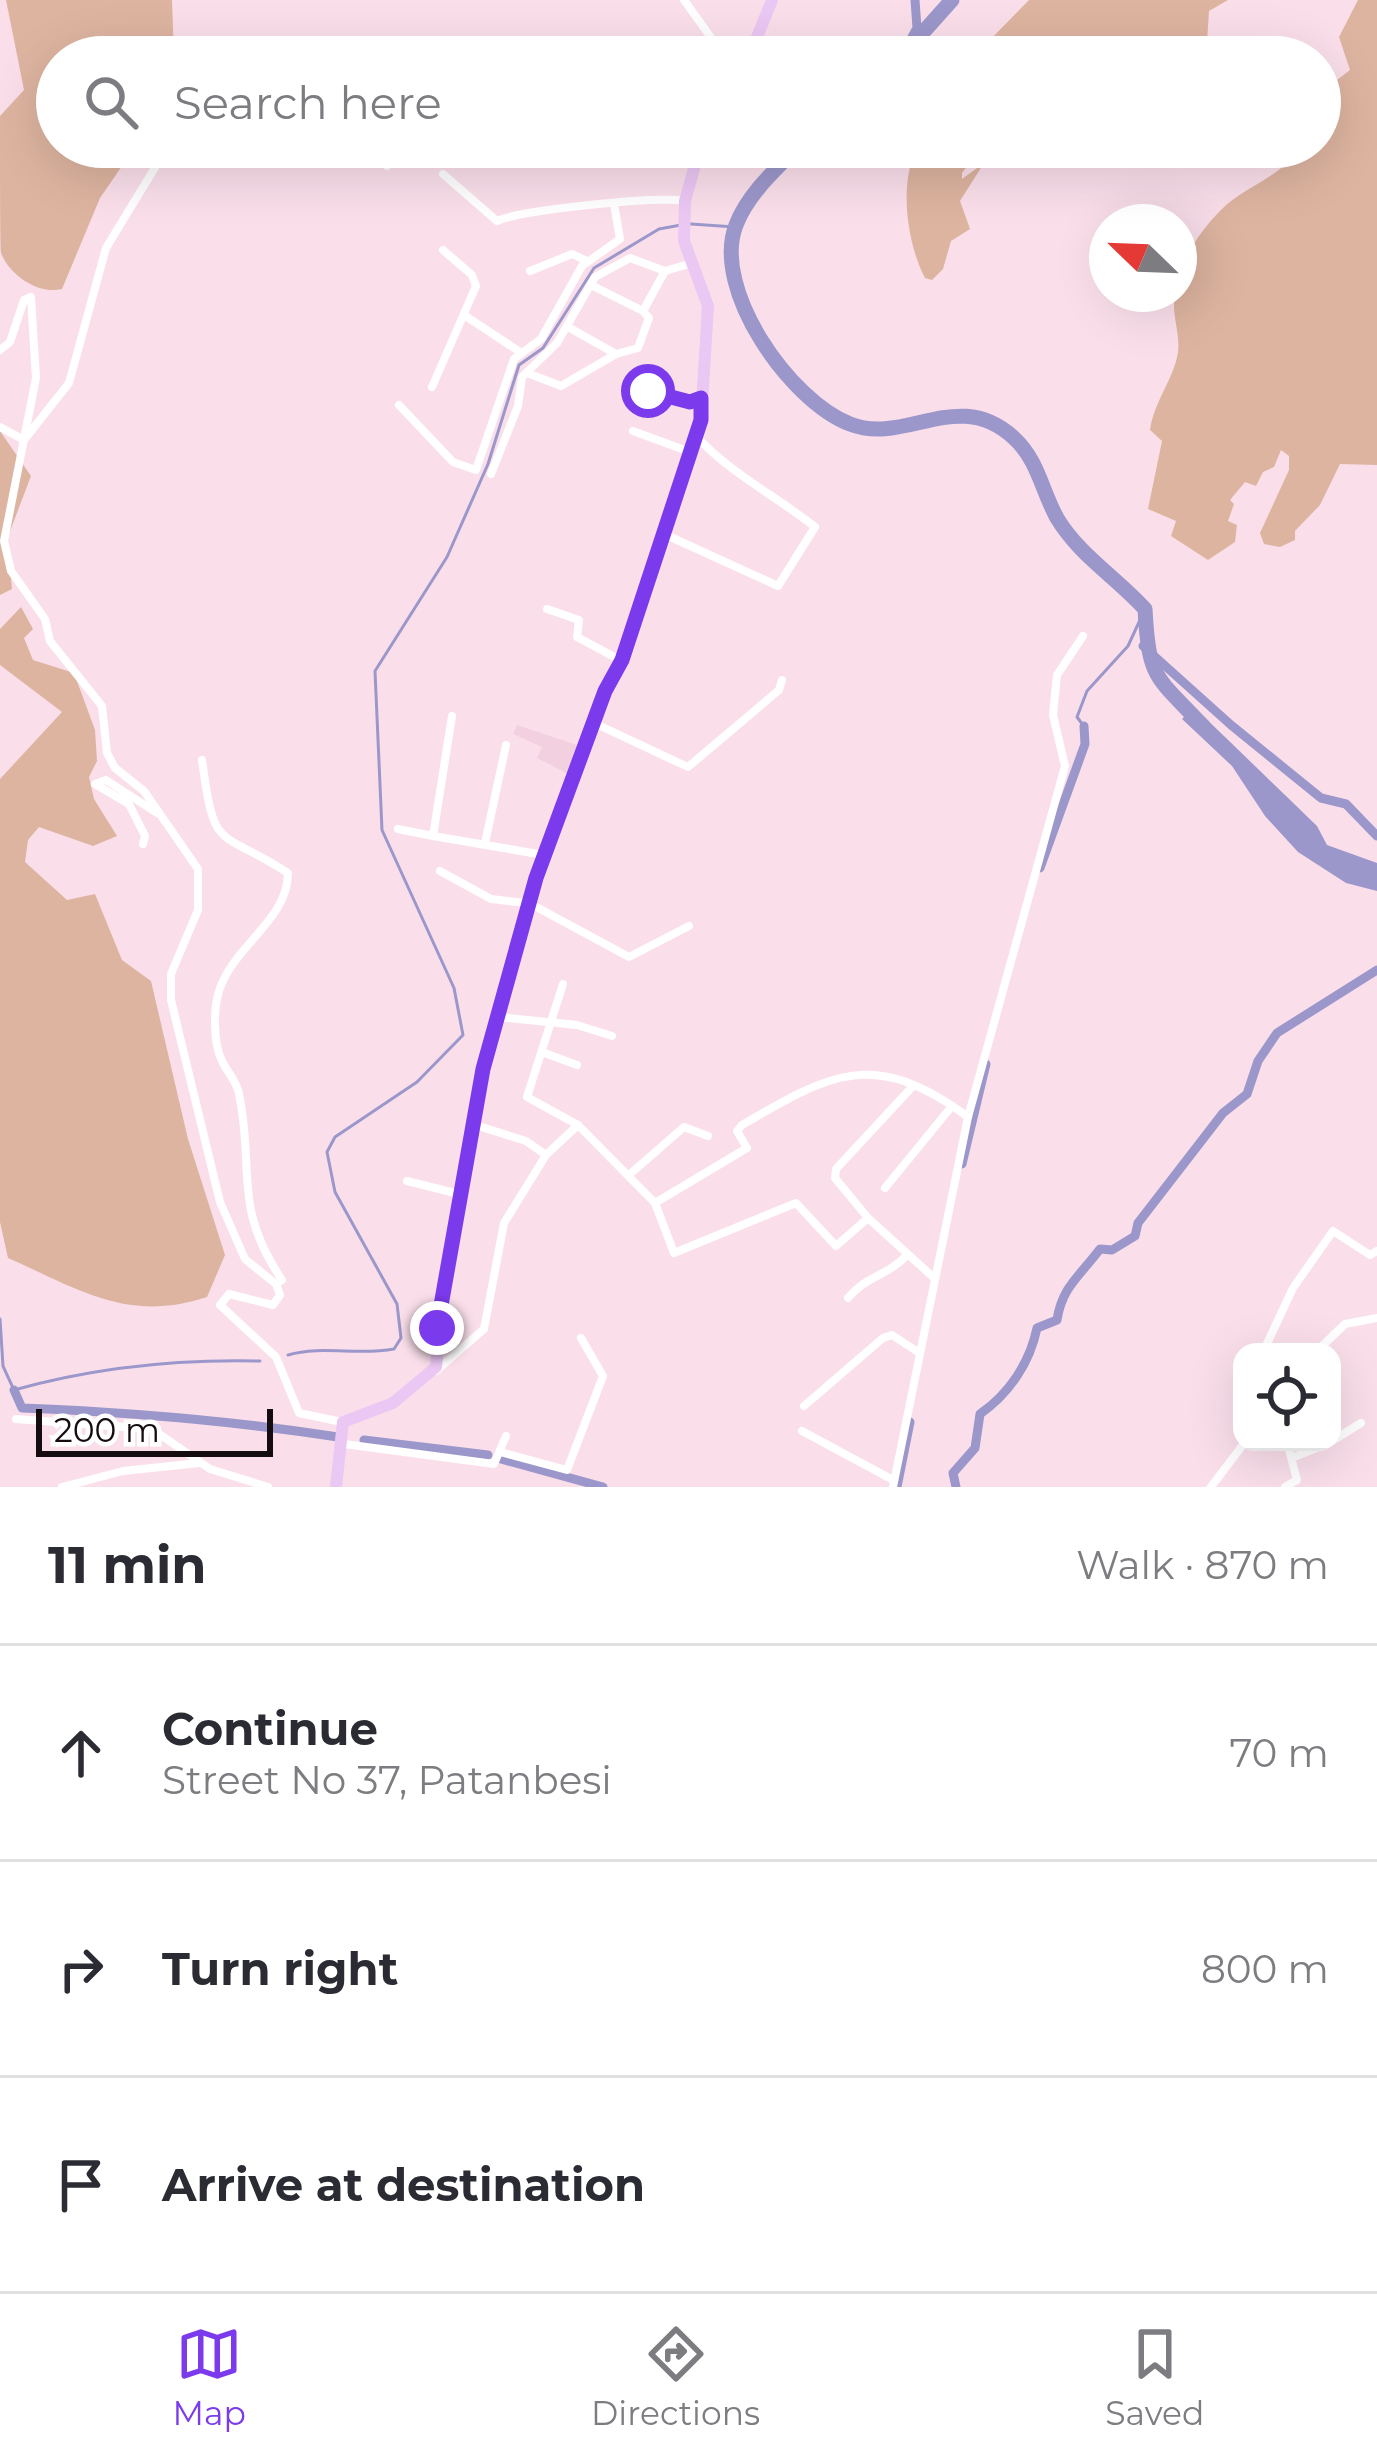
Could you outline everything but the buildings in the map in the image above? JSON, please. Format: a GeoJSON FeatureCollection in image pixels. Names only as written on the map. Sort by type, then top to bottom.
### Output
{"type":"FeatureCollection","features":[{"type":"Feature","properties":{"kind":"main road"},"geometry":{"type":"LineString","coordinates":[[758,36],[772,0]]}},
{"type":"Feature","properties":{"kind":"main road"},"geometry":{"type":"LineString","coordinates":[[336,1487],[343,1422],[393,1402],[435,1372],[470,1124],[528,903],[622,660],[696,436],[708,306],[685,241],[686,201],[695,168]]}},
{"type":"Feature","properties":{"kind":"street"},"geometry":{"type":"LineString","coordinates":[[684,0],[710,36]]}},
{"type":"Feature","properties":{"kind":"street"},"geometry":{"type":"LineString","coordinates":[[23,440],[69,383],[106,248],[154,168]]}},
{"type":"Feature","properties":{"kind":"street"},"geometry":{"type":"LineString","coordinates":[[442,174],[497,221],[516,212],[665,198],[686,201]]}},
{"type":"Feature","properties":{"kind":"street"},"geometry":{"type":"LineString","coordinates":[[399,404],[453,462],[476,470],[520,352],[541,339],[587,261],[620,239],[614,204]]}},
{"type":"Feature","properties":{"kind":"street"},"geometry":{"type":"LineString","coordinates":[[432,387],[476,283],[443,250]]}},
{"type":"Feature","properties":{"kind":"street"},"geometry":{"type":"LineString","coordinates":[[530,271],[572,254],[587,261]]}},
{"type":"Feature","properties":{"kind":"street"},"geometry":{"type":"LineString","coordinates":[[491,474],[527,373],[568,327],[601,272],[631,258],[665,271],[689,263]]}},
{"type":"Feature","properties":{"kind":"street"},"geometry":{"type":"LineString","coordinates":[[643,311],[665,271]]}},
{"type":"Feature","properties":{"kind":"street"},"geometry":{"type":"LineString","coordinates":[[527,373],[561,386],[616,353],[638,348],[649,318],[591,285]]}},
{"type":"Feature","properties":{"kind":"street"},"geometry":{"type":"LineString","coordinates":[[0,350],[10,342],[25,300],[31,297],[38,354],[6,516],[4,542],[11,571],[45,619],[50,641],[102,706],[107,753],[115,768],[144,791],[201,882],[198,910],[171,974],[182,1052],[200,1104],[220,1202],[245,1259],[276,1284],[280,1295],[273,1305],[229,1294],[220,1305],[276,1357],[299,1413],[343,1422]]}},
{"type":"Feature","properties":{"kind":"street"},"geometry":{"type":"LineString","coordinates":[[464,315],[520,352]]}},
{"type":"Feature","properties":{"kind":"street"},"geometry":{"type":"LineString","coordinates":[[568,327],[616,353]]}},
{"type":"Feature","properties":{"kind":"street"},"geometry":{"type":"LineString","coordinates":[[638,399],[652,391],[690,402],[701,398]]}},
{"type":"Feature","properties":{"kind":"street"},"geometry":{"type":"LineString","coordinates":[[0,427],[23,440]]}},
{"type":"Feature","properties":{"kind":"street"},"geometry":{"type":"LineString","coordinates":[[633,430],[690,452]]}},
{"type":"Feature","properties":{"kind":"street"},"geometry":{"type":"LineString","coordinates":[[662,534],[706,549],[778,586],[814,527],[764,486],[722,464],[696,436]]}},
{"type":"Feature","properties":{"kind":"street"},"geometry":{"type":"LineString","coordinates":[[547,609],[579,620],[577,637],[622,660]]}},
{"type":"Feature","properties":{"kind":"street"},"geometry":{"type":"LineString","coordinates":[[802,1431],[893,1483],[968,1117],[1065,766],[1053,715],[1057,675],[1082,636]]}},
{"type":"Feature","properties":{"kind":"street"},"geometry":{"type":"LineString","coordinates":[[594,723],[688,767],[781,685]]}},
{"type":"Feature","properties":{"kind":"street"},"geometry":{"type":"LineString","coordinates":[[434,836],[452,716]]}},
{"type":"Feature","properties":{"kind":"street"},"geometry":{"type":"LineString","coordinates":[[484,843],[506,745]]}},
{"type":"Feature","properties":{"kind":"street"},"geometry":{"type":"LineString","coordinates":[[202,760],[207,815],[214,825],[254,857],[289,873],[286,901],[257,930],[223,981],[216,1041],[239,1089],[248,1212],[256,1239],[282,1280],[276,1284]]}},
{"type":"Feature","properties":{"kind":"street"},"geometry":{"type":"LineString","coordinates":[[143,844],[145,836],[129,804],[95,784],[106,780],[155,816],[158,812]]}},
{"type":"Feature","properties":{"kind":"street"},"geometry":{"type":"LineString","coordinates":[[398,829],[545,856]]}},
{"type":"Feature","properties":{"kind":"street"},"geometry":{"type":"LineString","coordinates":[[440,871],[491,899],[528,903],[629,957],[689,926]]}},
{"type":"Feature","properties":{"kind":"street"},"geometry":{"type":"LineString","coordinates":[[563,984],[527,1097],[578,1125],[630,1174],[655,1203],[670,1250],[678,1253],[796,1204],[834,1246],[868,1218]]}},
{"type":"Feature","properties":{"kind":"street"},"geometry":{"type":"LineString","coordinates":[[498,1017],[550,1026],[577,1025],[612,1036]]}},
{"type":"Feature","properties":{"kind":"street"},"geometry":{"type":"LineString","coordinates":[[542,1052],[577,1065]]}},
{"type":"Feature","properties":{"kind":"street"},"geometry":{"type":"LineString","coordinates":[[655,1203],[747,1148],[737,1131],[832,1076],[862,1072],[913,1086],[968,1117]]}},
{"type":"Feature","properties":{"kind":"street"},"geometry":{"type":"LineString","coordinates":[[913,1086],[836,1169],[835,1178],[868,1218],[933,1277]]}},
{"type":"Feature","properties":{"kind":"street"},"geometry":{"type":"LineString","coordinates":[[885,1188],[952,1106]]}},
{"type":"Feature","properties":{"kind":"street"},"geometry":{"type":"LineString","coordinates":[[470,1124],[526,1142],[546,1155]]}},
{"type":"Feature","properties":{"kind":"street"},"geometry":{"type":"LineString","coordinates":[[435,1372],[484,1329],[504,1223],[546,1155],[578,1125]]}},
{"type":"Feature","properties":{"kind":"street"},"geometry":{"type":"LineString","coordinates":[[630,1174],[684,1127],[708,1136]]}},
{"type":"Feature","properties":{"kind":"street"},"geometry":{"type":"LineString","coordinates":[[407,1181],[459,1194]]}},
{"type":"Feature","properties":{"kind":"street"},"geometry":{"type":"LineString","coordinates":[[1267,1343],[1293,1288],[1334,1231],[1370,1256],[1377,1251]]}},
{"type":"Feature","properties":{"kind":"street"},"geometry":{"type":"LineString","coordinates":[[848,1298],[867,1276],[892,1271],[908,1255]]}},
{"type":"Feature","properties":{"kind":"street"},"geometry":{"type":"LineString","coordinates":[[1325,1343],[1345,1324],[1377,1318]]}},
{"type":"Feature","properties":{"kind":"street"},"geometry":{"type":"LineString","coordinates":[[804,1406],[883,1337],[892,1335],[918,1352]]}},
{"type":"Feature","properties":{"kind":"street"},"geometry":{"type":"LineString","coordinates":[[500,1452],[567,1471],[603,1376],[581,1338]]}},
{"type":"Feature","properties":{"kind":"street"},"geometry":{"type":"LineString","coordinates":[[16,1419],[152,1430],[201,1462],[268,1487]]}},
{"type":"Feature","properties":{"kind":"street"},"geometry":{"type":"LineString","coordinates":[[1341,1436],[1360,1423]]}},
{"type":"Feature","properties":{"kind":"street"},"geometry":{"type":"LineString","coordinates":[[344,1444],[494,1464],[506,1436]]}},
{"type":"Feature","properties":{"kind":"street"},"geometry":{"type":"LineString","coordinates":[[1211,1487],[1238,1451]]}},
{"type":"Feature","properties":{"kind":"street"},"geometry":{"type":"LineString","coordinates":[[1285,1487],[1297,1480],[1290,1451]]}},
{"type":"Feature","properties":{"kind":"street"},"geometry":{"type":"LineString","coordinates":[[1292,1458],[1310,1451]]}},
{"type":"Feature","properties":{"kind":"street"},"geometry":{"type":"LineString","coordinates":[[62,1487],[123,1471],[201,1462]]}},
{"type":"Feature","properties":{"kind":"shaded area"},"geometry":{"type":"Polygon","coordinates":[[[6,0],[172,0],[173,36],[36,36],[36,168],[121,168],[100,198],[62,289],[26,282],[1,253],[0,116],[24,90],[6,0]]]}},
{"type":"Feature","properties":{"kind":"shaded area"},"geometry":{"type":"Polygon","coordinates":[[[1029,0],[1228,0],[1209,11],[1207,36],[994,36],[1029,0]]]}},
{"type":"Feature","properties":{"kind":"shaded area"},"geometry":{"type":"Polygon","coordinates":[[[1358,0],[1377,0],[1377,465],[1340,464],[1320,505],[1295,531],[1295,540],[1280,547],[1264,544],[1260,533],[1289,470],[1289,456],[1281,450],[1274,467],[1263,472],[1256,486],[1245,482],[1230,500],[1234,504],[1228,521],[1237,525],[1235,542],[1208,560],[1171,536],[1176,521],[1148,509],[1162,441],[1150,430],[1178,352],[1175,312],[1197,312],[1197,240],[1221,210],[1280,168],[1341,168],[1341,77],[1350,70],[1341,36],[1358,0]]]}},
{"type":"Feature","properties":{"kind":"shaded area"},"geometry":{"type":"Polygon","coordinates":[[[910,168],[966,168],[962,179],[981,168],[960,201],[970,229],[951,241],[943,269],[932,280],[925,278],[910,231],[910,168]]]}},
{"type":"Feature","properties":{"kind":"shaded area"},"geometry":{"type":"Polygon","coordinates":[[[0,431],[31,476],[7,539],[12,589],[0,595],[0,431]]]}},
{"type":"Feature","properties":{"kind":"shaded area"},"geometry":{"type":"Polygon","coordinates":[[[21,607],[33,629],[24,638],[33,660],[74,673],[95,730],[97,761],[89,777],[94,799],[117,836],[93,846],[39,827],[28,840],[25,862],[67,900],[95,894],[122,960],[151,981],[188,1139],[225,1255],[207,1297],[179,1304],[128,1305],[105,1299],[8,1258],[0,1222],[0,779],[62,712],[0,665],[0,629],[21,607]]]}},
{"type":"Feature","properties":{"kind":"shaded area"},"geometry":{"type":"Polygon","coordinates":[[[1194,707],[1317,826],[1327,845],[1377,863],[1377,891],[1346,883],[1298,852],[1265,816],[1232,766],[1182,719],[1194,707]]]}},
{"type":"Feature","properties":{"kind":"shaded area"},"geometry":{"type":"Polygon","coordinates":[[[517,725],[583,747],[570,775],[537,758],[542,747],[513,734],[517,725]]]}},
{"type":"Feature","properties":{"kind":"waterway"},"geometry":{"type":"LineString","coordinates":[[913,36],[917,28],[915,0]]}},
{"type":"Feature","properties":{"kind":"waterway"},"geometry":{"type":"LineString","coordinates":[[920,36],[952,0]]}},
{"type":"Feature","properties":{"kind":"waterway"},"geometry":{"type":"LineString","coordinates":[[777,168],[741,214],[731,251],[745,310],[781,368],[803,392],[850,424],[891,428],[973,417],[993,423],[1014,438],[1029,456],[1066,531],[1145,609],[1152,664],[1203,726]]}},
{"type":"Feature","properties":{"kind":"waterway"},"geometry":{"type":"LineString","coordinates":[[691,224],[735,227]]}},
{"type":"Feature","properties":{"kind":"waterway"},"geometry":{"type":"LineString","coordinates":[[288,1355],[394,1349],[401,1338],[397,1304],[335,1192],[327,1152],[335,1137],[417,1082],[463,1035],[454,988],[382,830],[375,671],[447,557],[488,464],[519,365],[543,348],[594,268],[659,229],[681,225]]}},
{"type":"Feature","properties":{"kind":"waterway"},"geometry":{"type":"LineString","coordinates":[[1083,725],[1077,717],[1087,691],[1128,646],[1145,609]]}},
{"type":"Feature","properties":{"kind":"waterway"},"geometry":{"type":"LineString","coordinates":[[1143,646],[1231,725],[1321,798],[1346,804],[1377,836]]}},
{"type":"Feature","properties":{"kind":"waterway"},"geometry":{"type":"LineString","coordinates":[[1040,868],[1085,744],[1084,726]]}},
{"type":"Feature","properties":{"kind":"waterway"},"geometry":{"type":"LineString","coordinates":[[956,1487],[953,1473],[975,1448],[980,1414],[1017,1376],[1037,1328],[1057,1320],[1067,1290],[1078,1275],[1100,1249],[1112,1250],[1135,1236],[1138,1223],[1223,1113],[1247,1094],[1258,1061],[1277,1033],[1377,970]]}},
{"type":"Feature","properties":{"kind":"waterway"},"geometry":{"type":"LineString","coordinates":[[962,1164],[986,1064]]}},
{"type":"Feature","properties":{"kind":"waterway"},"geometry":{"type":"LineString","coordinates":[[0,1319],[3,1366],[14,1390],[136,1366],[260,1361]]}},
{"type":"Feature","properties":{"kind":"waterway"},"geometry":{"type":"LineString","coordinates":[[14,1390],[22,1408],[181,1418],[338,1437]]}},
{"type":"Feature","properties":{"kind":"waterway"},"geometry":{"type":"LineString","coordinates":[[897,1487],[910,1422]]}},
{"type":"Feature","properties":{"kind":"waterway"},"geometry":{"type":"LineString","coordinates":[[364,1440],[488,1455]]}},
{"type":"Feature","properties":{"kind":"waterway"},"geometry":{"type":"LineString","coordinates":[[501,1459],[603,1487]]}},
{"type":"Feature","properties":{"kind":"route"},"geometry":{"type":"LineString","coordinates":[[437,1328],[474,1104],[527,904],[605,691],[622,660],[701,420],[701,398],[690,402],[648,391]]}}]}
